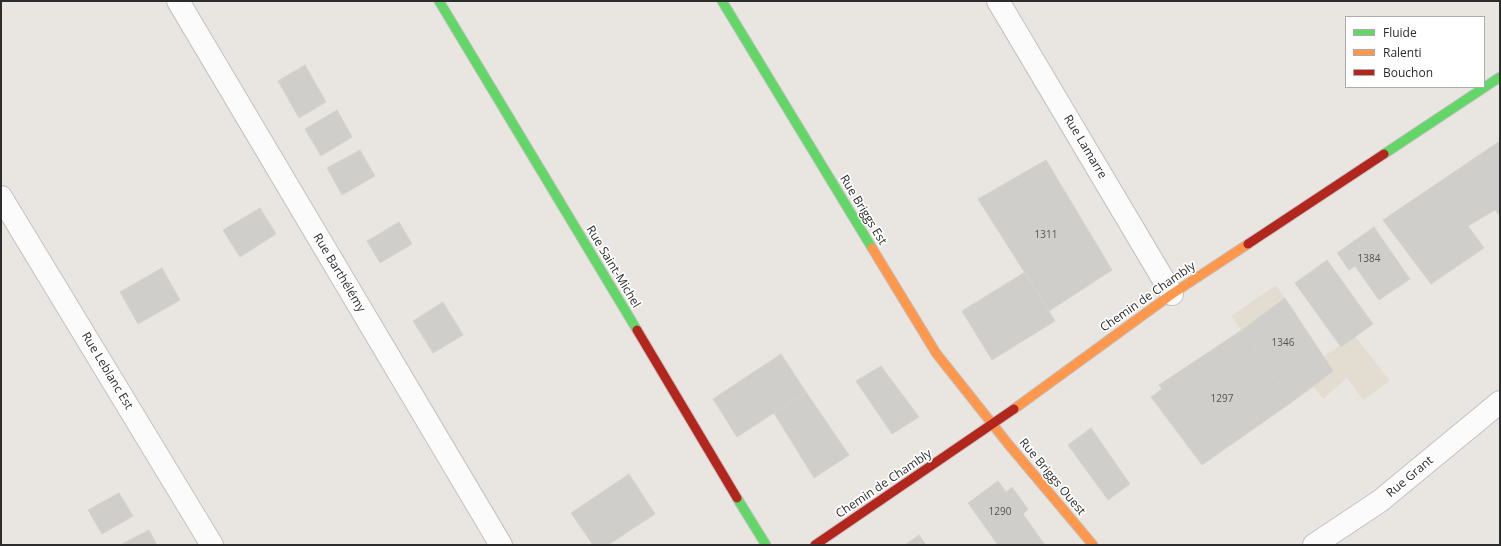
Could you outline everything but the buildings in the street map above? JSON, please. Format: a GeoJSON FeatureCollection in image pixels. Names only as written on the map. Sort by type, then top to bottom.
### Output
{"type":"FeatureCollection","features":[{"type":"Feature","properties":{"kind":"street","name":"Rue Barthélémy"},"geometry":{"type":"LineString","coordinates":[[178,1],[501,545]]}},
{"type":"Feature","properties":{"kind":"street","name":"Rue Saint-Michel"},"geometry":{"type":"LineString","coordinates":[[439,1],[766,545]]}},
{"type":"Feature","properties":{"kind":"street","name":"Rue Briggs Est"},"geometry":{"type":"LineString","coordinates":[[722,1],[936,353],[993,424]]}},
{"type":"Feature","properties":{"kind":"street","name":"Rue Lamarre"},"geometry":{"type":"LineString","coordinates":[[998,1],[1172,294]]}},
{"type":"Feature","properties":{"kind":"street","name":"Chemin de Chambly"},"geometry":{"type":"LineString","coordinates":[[1485,87],[1500,77]]}},
{"type":"Feature","properties":{"kind":"street","name":"Chemin de Chambly"},"geometry":{"type":"LineString","coordinates":[[816,545],[993,424],[1172,294],[1483,88]]}},
{"type":"Feature","properties":{"kind":"street","name":"Rue Leblanc Est"},"geometry":{"type":"LineString","coordinates":[[1,197],[212,545]]}},
{"type":"Feature","properties":{"kind":"street","name":"Rue Grant"},"geometry":{"type":"LineString","coordinates":[[1314,545],[1380,501],[1500,402]]}},
{"type":"Feature","properties":{"kind":"street","name":"Rue Briggs Ouest"},"geometry":{"type":"LineString","coordinates":[[993,424],[1093,545]]}},
{"type":"Feature","properties":{"kind":"shaded area"},"geometry":{"type":"Polygon","coordinates":[[[1276,285],[1324,356],[1355,336],[1390,381],[1363,400],[1347,378],[1323,399],[1314,387],[1292,402],[1231,316],[1276,285]]]}},
{"type":"Feature","properties":{"kind":"traffic: fast"},"geometry":{"type":"LineString","coordinates":[[439,1],[637,330]]}},
{"type":"Feature","properties":{"kind":"traffic: fast"},"geometry":{"type":"LineString","coordinates":[[722,1],[872,248]]}},
{"type":"Feature","properties":{"kind":"traffic: fast"},"geometry":{"type":"LineString","coordinates":[[1485,87],[1500,77]]}},
{"type":"Feature","properties":{"kind":"traffic: fast"},"geometry":{"type":"LineString","coordinates":[[1384,154],[1483,88]]}},
{"type":"Feature","properties":{"kind":"traffic: fast"},"geometry":{"type":"LineString","coordinates":[[737,498],[766,545]]}},
{"type":"Feature","properties":{"kind":"traffic: slow"},"geometry":{"type":"LineString","coordinates":[[1014,409],[1172,294],[1248,244]]}},
{"type":"Feature","properties":{"kind":"traffic: slow"},"geometry":{"type":"LineString","coordinates":[[872,248],[936,353],[1009,445],[1093,545]]}},
{"type":"Feature","properties":{"kind":"traffic: jam"},"geometry":{"type":"LineString","coordinates":[[1248,244],[1384,154]]}},
{"type":"Feature","properties":{"kind":"traffic: jam"},"geometry":{"type":"LineString","coordinates":[[637,330],[737,498]]}},
{"type":"Feature","properties":{"kind":"traffic: jam"},"geometry":{"type":"LineString","coordinates":[[815,545],[1014,409]]}}]}
